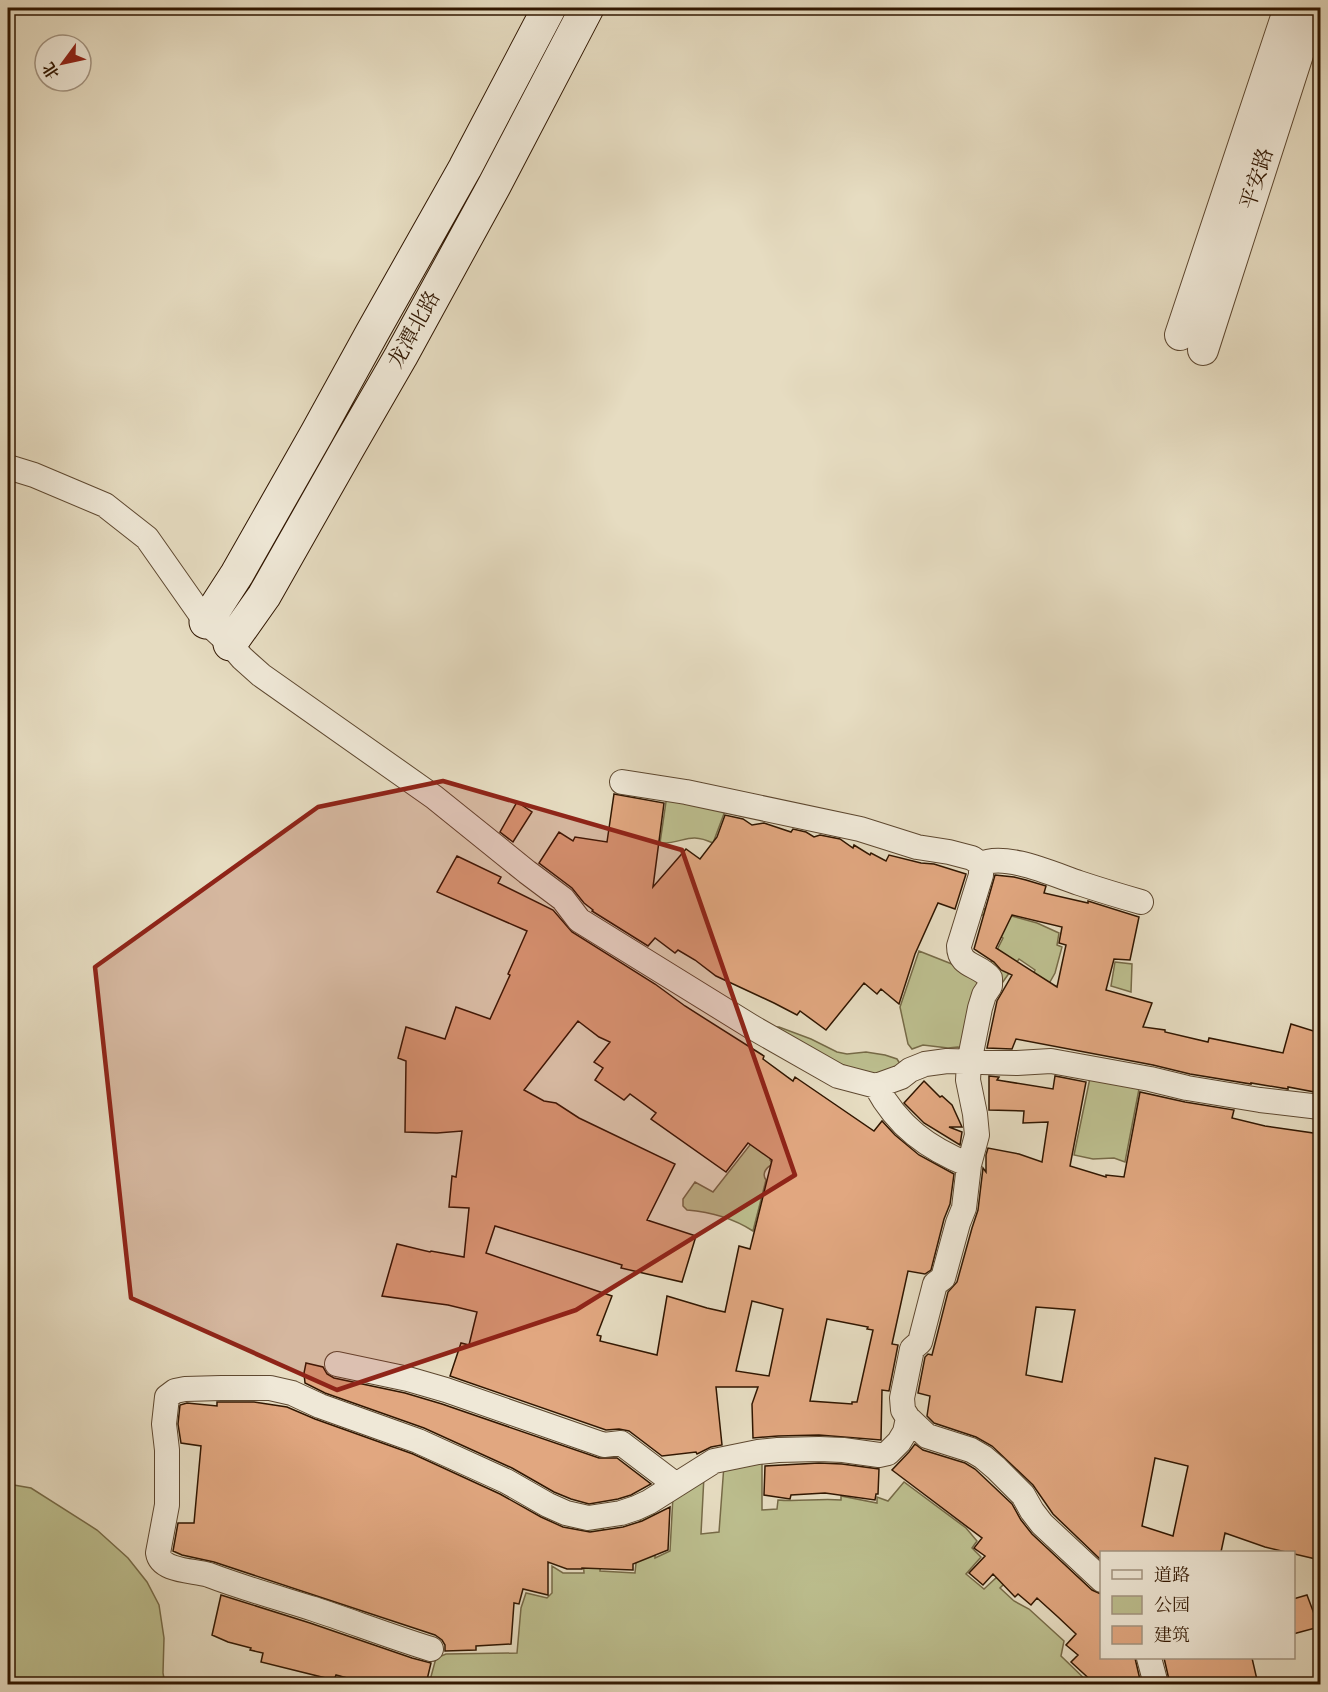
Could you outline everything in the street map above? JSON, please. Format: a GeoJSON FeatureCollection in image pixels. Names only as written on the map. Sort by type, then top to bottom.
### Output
{"type":"FeatureCollection","features":[{"type":"Feature","properties":{"kind":"main road","name":"龙潭北路"},"geometry":{"type":"LineString","coordinates":[[206,622],[237,574],[312,443],[465,168],[549,8]]}},
{"type":"Feature","properties":{"kind":"main road","name":"龙潭北路"},"geometry":{"type":"LineString","coordinates":[[230,644],[264,596],[401,356],[494,186],[587,8]]}},
{"type":"Feature","properties":{"kind":"street","name":"平安路"},"geometry":{"type":"LineString","coordinates":[[1289,8],[1191,343],[1313,8]]}},
{"type":"Feature","properties":{"kind":"street"},"geometry":{"type":"LineString","coordinates":[[8,467],[34,475],[105,505],[147,538],[206,622],[261,675],[434,797],[563,899],[579,920],[752,1027],[838,1076],[876,1086],[901,1077],[910,1070],[925,1064],[947,1061],[969,1063],[1052,1061],[1197,1090],[1320,1107]]}},
{"type":"Feature","properties":{"kind":"street"},"geometry":{"type":"LineString","coordinates":[[622,782],[686,792],[860,829],[916,847],[972,858],[981,864]]}},
{"type":"Feature","properties":{"kind":"street"},"geometry":{"type":"LineString","coordinates":[[981,864],[991,860],[1023,864],[1141,902]]}},
{"type":"Feature","properties":{"kind":"street"},"geometry":{"type":"LineString","coordinates":[[981,864],[981,875],[958,946],[959,955],[964,961],[984,971],[990,978],[990,986],[980,1008],[969,1063],[968,1080],[977,1135],[969,1166],[964,1208],[943,1278],[935,1284],[920,1342],[912,1350],[902,1398],[903,1410],[927,1436],[971,1450],[996,1468],[1023,1495],[1042,1524],[1100,1579]]}},
{"type":"Feature","properties":{"kind":"street"},"geometry":{"type":"LineString","coordinates":[[876,1086],[904,1126],[922,1141],[969,1166]]}},
{"type":"Feature","properties":{"kind":"street"},"geometry":{"type":"LineString","coordinates":[[337,1364],[427,1384],[604,1445],[621,1443],[675,1484]]}},
{"type":"Feature","properties":{"kind":"street"},"geometry":{"type":"LineString","coordinates":[[431,1649],[206,1574],[162,1563],[158,1553],[167,1506],[167,1450],[164,1424],[167,1397],[175,1391],[185,1389],[221,1388],[270,1388],[292,1394],[418,1441],[506,1481],[557,1509],[588,1518],[621,1513],[636,1508],[714,1461],[758,1452],[819,1449],[888,1454],[905,1432],[908,1418]]}},
{"type":"Feature","properties":{"kind":"street"},"geometry":{"type":"LineString","coordinates":[[1149,1659],[1156,1684]]}},
{"type":"Feature","properties":{"kind":"highlighted area"},"geometry":{"type":"Polygon","coordinates":[[[443,781],[682,850],[795,1175],[576,1310],[337,1390],[131,1298],[95,967],[318,807],[443,781]]]}},
{"type":"Feature","properties":{"kind":"green space"},"geometry":{"type":"Polygon","coordinates":[[[667,795],[725,811],[713,843],[692,838],[660,843],[667,795]]]}},
{"type":"Feature","properties":{"kind":"green space"},"geometry":{"type":"Polygon","coordinates":[[[978,907],[1037,923],[1059,933],[1057,945],[1062,947],[1055,973],[1046,989],[1031,980],[1035,970],[1019,959],[1000,986],[989,966],[1003,938],[986,928],[988,917],[975,912],[978,907]]]}},
{"type":"Feature","properties":{"kind":"green space"},"geometry":{"type":"Polygon","coordinates":[[[919,951],[972,972],[980,981],[963,1049],[923,1045],[912,1049],[908,1044],[900,1007],[919,951]]]}},
{"type":"Feature","properties":{"kind":"green space"},"geometry":{"type":"Polygon","coordinates":[[[1115,962],[1132,964],[1131,992],[1111,986],[1115,962]]]}},
{"type":"Feature","properties":{"kind":"green space"},"geometry":{"type":"Polygon","coordinates":[[[774,1027],[811,1039],[837,1052],[847,1054],[866,1052],[885,1055],[897,1059],[902,1067],[881,1076],[858,1071],[810,1049],[774,1027]]]}},
{"type":"Feature","properties":{"kind":"green space"},"geometry":{"type":"Polygon","coordinates":[[[1090,1078],[1139,1089],[1125,1162],[1114,1158],[1093,1159],[1074,1155],[1090,1078]]]}},
{"type":"Feature","properties":{"kind":"green space"},"geometry":{"type":"Polygon","coordinates":[[[768,1122],[786,1136],[770,1160],[773,1164],[764,1173],[766,1180],[753,1231],[722,1216],[687,1210],[683,1206],[683,1199],[695,1182],[713,1192],[768,1122]]]}},
{"type":"Feature","properties":{"kind":"green space"},"geometry":{"type":"Polygon","coordinates":[[[762,1455],[762,1510],[777,1509],[778,1500],[841,1500],[841,1496],[877,1503],[877,1497],[888,1501],[904,1482],[966,1528],[977,1541],[972,1548],[981,1557],[966,1574],[984,1589],[997,1577],[1005,1583],[1000,1588],[1014,1601],[1029,1609],[1064,1641],[1061,1656],[1090,1684],[429,1684],[436,1658],[446,1654],[517,1653],[521,1608],[526,1593],[547,1598],[552,1593],[552,1566],[563,1573],[584,1573],[581,1525],[604,1522],[600,1571],[635,1573],[641,1513],[654,1504],[655,1558],[670,1551],[673,1496],[704,1476],[701,1534],[719,1532],[724,1465],[762,1455]]]}},
{"type":"Feature","properties":{"kind":"green space"},"geometry":{"type":"Polygon","coordinates":[[[8,1484],[31,1488],[97,1530],[128,1558],[147,1582],[159,1605],[164,1638],[165,1684],[8,1684],[8,1484]]]}},
{"type":"Feature","properties":{"kind":"building"},"geometry":{"type":"Polygon","coordinates":[[[614,794],[664,803],[653,887],[686,849],[700,859],[717,837],[725,815],[743,819],[752,825],[764,823],[791,832],[793,829],[806,832],[814,837],[820,835],[840,839],[853,848],[854,845],[886,861],[889,855],[934,864],[966,874],[955,909],[938,903],[915,954],[899,1004],[881,989],[877,994],[864,983],[826,1030],[800,1011],[797,1015],[716,976],[695,960],[678,950],[675,953],[655,938],[648,946],[592,911],[572,888],[539,863],[559,832],[573,841],[575,837],[607,842],[614,794]]]}},
{"type":"Feature","properties":{"kind":"building"},"geometry":{"type":"Polygon","coordinates":[[[517,802],[532,812],[513,842],[500,832],[517,802]]]}},
{"type":"Feature","properties":{"kind":"building"},"geometry":{"type":"Polygon","coordinates":[[[457,856],[501,877],[498,883],[553,910],[572,932],[764,1056],[763,1059],[793,1081],[795,1077],[874,1131],[882,1121],[919,1155],[954,1174],[950,1204],[931,1270],[925,1274],[908,1271],[892,1344],[898,1345],[889,1391],[882,1390],[881,1440],[819,1435],[753,1438],[752,1404],[758,1387],[716,1387],[722,1445],[711,1447],[697,1454],[696,1452],[662,1456],[629,1431],[606,1430],[450,1376],[461,1343],[469,1345],[477,1312],[448,1305],[382,1296],[397,1244],[464,1257],[469,1208],[449,1207],[452,1176],[456,1177],[462,1131],[405,1132],[406,1061],[398,1058],[406,1027],[445,1039],[456,1007],[490,1019],[527,931],[437,892],[457,856]],[[578,1021],[524,1090],[544,1101],[556,1103],[579,1118],[675,1164],[647,1220],[696,1236],[682,1282],[621,1268],[622,1265],[495,1226],[486,1253],[612,1296],[597,1335],[601,1336],[600,1341],[657,1355],[667,1296],[725,1312],[739,1246],[750,1249],[772,1160],[748,1143],[726,1172],[651,1119],[656,1113],[630,1094],[624,1100],[595,1080],[603,1068],[594,1062],[610,1042],[599,1037],[578,1021]],[[752,1301],[736,1371],[769,1376],[783,1309],[752,1301]],[[827,1319],[810,1401],[852,1404],[852,1402],[857,1402],[873,1330],[827,1319]]]}},
{"type":"Feature","properties":{"kind":"building"},"geometry":{"type":"Polygon","coordinates":[[[995,875],[1026,880],[1046,886],[1044,893],[1088,903],[1088,901],[1139,917],[1130,960],[1114,959],[1106,990],[1152,1003],[1143,1027],[1165,1030],[1165,1032],[1208,1042],[1209,1038],[1283,1053],[1291,1024],[1320,1033],[1320,1093],[1190,1074],[1016,1039],[1012,1049],[987,1048],[997,1001],[1012,975],[1001,970],[994,962],[974,949],[995,875]],[[1012,915],[996,948],[1057,987],[1066,945],[1059,943],[1062,927],[1012,915]]]}},
{"type":"Feature","properties":{"kind":"building"},"geometry":{"type":"Polygon","coordinates":[[[989,1076],[999,1077],[997,1080],[1053,1089],[1055,1076],[1086,1082],[1070,1166],[1106,1177],[1106,1175],[1124,1177],[1140,1092],[1234,1110],[1232,1118],[1265,1126],[1320,1134],[1320,1352],[1317,1374],[1320,1375],[1320,1425],[1317,1444],[1320,1444],[1320,1482],[1314,1508],[1320,1510],[1320,1560],[1295,1554],[1295,1551],[1265,1547],[1225,1533],[1221,1551],[1100,1551],[1100,1559],[1053,1514],[1033,1485],[992,1446],[976,1437],[934,1423],[927,1416],[930,1396],[918,1393],[925,1357],[928,1354],[932,1355],[948,1292],[957,1282],[978,1210],[983,1168],[986,1172],[988,1148],[1019,1154],[1042,1162],[1048,1122],[1023,1123],[1024,1111],[989,1110],[989,1076]],[[1036,1307],[1026,1375],[1062,1382],[1075,1310],[1036,1307]],[[1155,1458],[1142,1526],[1173,1536],[1188,1466],[1155,1458]]]}},
{"type":"Feature","properties":{"kind":"building"},"geometry":{"type":"Polygon","coordinates":[[[924,1081],[952,1105],[962,1127],[949,1127],[962,1132],[960,1145],[924,1123],[904,1103],[924,1081]]]}},
{"type":"Feature","properties":{"kind":"building"},"geometry":{"type":"Polygon","coordinates":[[[306,1363],[323,1367],[327,1374],[334,1378],[405,1393],[442,1404],[599,1458],[617,1458],[651,1484],[618,1499],[589,1504],[571,1499],[512,1468],[424,1428],[325,1393],[305,1383],[306,1363]]]}},
{"type":"Feature","properties":{"kind":"building"},"geometry":{"type":"Polygon","coordinates":[[[217,1402],[254,1402],[287,1407],[413,1454],[500,1494],[563,1527],[590,1532],[623,1527],[642,1521],[670,1507],[668,1550],[633,1564],[633,1570],[567,1569],[548,1562],[548,1595],[523,1589],[519,1604],[514,1603],[511,1644],[476,1646],[476,1650],[445,1651],[442,1640],[435,1635],[214,1562],[173,1551],[178,1523],[194,1523],[201,1446],[181,1443],[178,1424],[180,1405],[187,1403],[217,1406],[217,1402]]]}},
{"type":"Feature","properties":{"kind":"building"},"geometry":{"type":"Polygon","coordinates":[[[915,1444],[923,1450],[965,1463],[975,1469],[1012,1504],[1032,1534],[1092,1590],[1100,1594],[1100,1659],[1135,1659],[1141,1684],[1095,1684],[1071,1662],[1078,1655],[1066,1645],[1076,1634],[1037,1598],[1031,1605],[1018,1594],[1015,1597],[993,1574],[983,1585],[969,1573],[985,1556],[974,1548],[982,1538],[892,1470],[915,1444]]]}},
{"type":"Feature","properties":{"kind":"building"},"geometry":{"type":"Polygon","coordinates":[[[819,1463],[879,1469],[878,1494],[875,1500],[825,1493],[791,1495],[790,1499],[764,1495],[765,1466],[819,1463]]]}},
{"type":"Feature","properties":{"kind":"building"},"geometry":{"type":"Polygon","coordinates":[[[221,1595],[431,1663],[426,1684],[369,1684],[336,1675],[334,1680],[261,1662],[263,1653],[212,1635],[221,1595]]]}},
{"type":"Feature","properties":{"kind":"building"},"geometry":{"type":"Polygon","coordinates":[[[1307,1595],[1319,1627],[1295,1633],[1295,1598],[1307,1595]]]}},
{"type":"Feature","properties":{"kind":"building"},"geometry":{"type":"Polygon","coordinates":[[[1164,1659],[1252,1659],[1258,1684],[1170,1684],[1164,1659]]]}}]}
